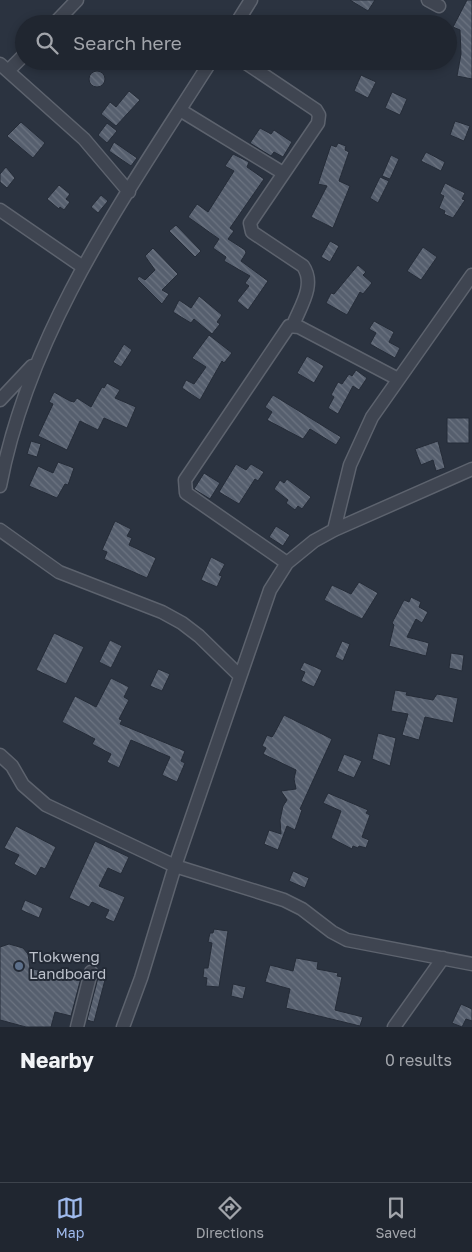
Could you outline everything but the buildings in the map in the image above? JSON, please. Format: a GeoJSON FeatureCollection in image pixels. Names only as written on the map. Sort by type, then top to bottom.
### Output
{"type":"FeatureCollection","features":[{"type":"Feature","properties":{"kind":"street"},"geometry":{"type":"LineString","coordinates":[[63,15],[77,0]]}},
{"type":"Feature","properties":{"kind":"street"},"geometry":{"type":"LineString","coordinates":[[242,15],[251,0]]}},
{"type":"Feature","properties":{"kind":"street"},"geometry":{"type":"LineString","coordinates":[[15,60],[4,67],[84,139],[129,192]]}},
{"type":"Feature","properties":{"kind":"street"},"geometry":{"type":"LineString","coordinates":[[0,486],[11,432],[37,361],[82,267],[205,70]]}},
{"type":"Feature","properties":{"kind":"street"},"geometry":{"type":"LineString","coordinates":[[256,70],[316,110],[319,116],[318,122],[250,220],[252,232],[303,266],[306,270],[309,286],[293,325]]}},
{"type":"Feature","properties":{"kind":"street"},"geometry":{"type":"LineString","coordinates":[[180,110],[283,173]]}},
{"type":"Feature","properties":{"kind":"street"},"geometry":{"type":"LineString","coordinates":[[0,210],[82,267]]}},
{"type":"Feature","properties":{"kind":"street"},"geometry":{"type":"LineString","coordinates":[[334,530],[350,465],[359,441],[372,417],[472,275]]}},
{"type":"Feature","properties":{"kind":"street"},"geometry":{"type":"LineString","coordinates":[[287,563],[186,493],[185,480],[286,328],[293,325],[299,327],[398,379]]}},
{"type":"Feature","properties":{"kind":"street"},"geometry":{"type":"LineString","coordinates":[[0,400],[37,361]]}},
{"type":"Feature","properties":{"kind":"street"},"geometry":{"type":"LineString","coordinates":[[123,1027],[141,978],[175,866],[270,590],[287,563],[314,541],[334,530],[472,469]]}},
{"type":"Feature","properties":{"kind":"street"},"geometry":{"type":"LineString","coordinates":[[0,530],[59,572],[162,612],[182,623],[199,636],[240,676]]}},
{"type":"Feature","properties":{"kind":"street"},"geometry":{"type":"LineString","coordinates":[[0,755],[12,766],[23,785],[46,805],[175,866],[284,900],[302,909],[332,932],[347,940],[472,964]]}},
{"type":"Feature","properties":{"kind":"street"},"geometry":{"type":"LineString","coordinates":[[394,1027],[443,958]]}},
{"type":"Feature","properties":{"kind":"street"},"geometry":{"type":"LineString","coordinates":[[77,1027],[91,972]]}},
{"type":"Feature","properties":{"kind":"place","name":"Tlokweng Landboard"},"geometry":{"type":"Point","coordinates":[19,966]}}]}
